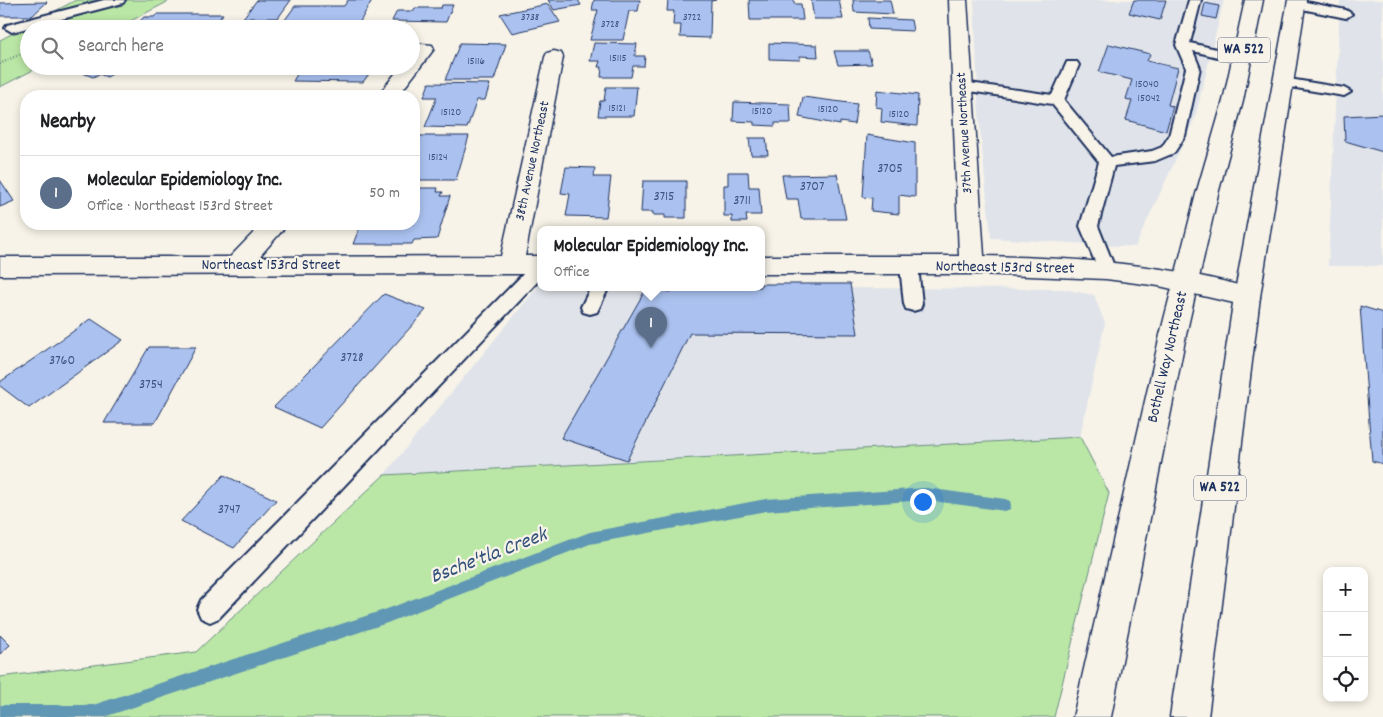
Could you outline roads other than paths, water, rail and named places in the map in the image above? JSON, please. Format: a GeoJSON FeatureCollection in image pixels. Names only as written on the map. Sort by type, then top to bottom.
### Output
{"type":"FeatureCollection","features":[{"type":"Feature","properties":{"kind":"street","name":"37th Avenue Northeast"},"geometry":{"type":"LineString","coordinates":[[958,0],[972,266]]}},
{"type":"Feature","properties":{"kind":"street","name":"Bothell Way Northeast"},"geometry":{"type":"LineString","coordinates":[[1092,717],[1185,283],[1233,101],[1254,0]]}},
{"type":"Feature","properties":{"kind":"street","name":"WA 522"},"geometry":{"type":"LineString","coordinates":[[1190,716],[1247,297],[1297,2]]}},
{"type":"Feature","properties":{"kind":"street"},"geometry":{"type":"LineString","coordinates":[[420,49],[425,49],[420,55]]}},
{"type":"Feature","properties":{"kind":"street","name":"38th Avenue Northeast"},"geometry":{"type":"LineString","coordinates":[[511,264],[554,57]]}},
{"type":"Feature","properties":{"kind":"street"},"geometry":{"type":"LineString","coordinates":[[393,90],[405,75]]}},
{"type":"Feature","properties":{"kind":"street"},"geometry":{"type":"LineString","coordinates":[[238,265],[270,230]]}},
{"type":"Feature","properties":{"kind":"street","name":"Northeast 153rd Street"},"geometry":{"type":"LineString","coordinates":[[0,266],[511,264],[537,266]]}},
{"type":"Feature","properties":{"kind":"street","name":"Northeast 153rd Street"},"geometry":{"type":"LineString","coordinates":[[765,265],[972,266],[1107,270],[1185,283],[1247,297]]}},
{"type":"Feature","properties":{"kind":"lane"},"geometry":{"type":"LineString","coordinates":[[43,20],[119,0]]}},
{"type":"Feature","properties":{"kind":"lane"},"geometry":{"type":"LineString","coordinates":[[1107,162],[1155,156],[1168,150],[1177,136],[1193,68],[1183,45],[1195,0]]}},
{"type":"Feature","properties":{"kind":"lane"},"geometry":{"type":"LineString","coordinates":[[1297,2],[1346,14]]}},
{"type":"Feature","properties":{"kind":"lane"},"geometry":{"type":"LineString","coordinates":[[12,28],[20,26]]}},
{"type":"Feature","properties":{"kind":"lane"},"geometry":{"type":"LineString","coordinates":[[1183,45],[1242,59]]}},
{"type":"Feature","properties":{"kind":"lane"},"geometry":{"type":"LineString","coordinates":[[1057,100],[1072,65]]}},
{"type":"Feature","properties":{"kind":"lane"},"geometry":{"type":"LineString","coordinates":[[1283,82],[1344,92]]}},
{"type":"Feature","properties":{"kind":"lane"},"geometry":{"type":"LineString","coordinates":[[963,86],[1057,100],[1107,162]]}},
{"type":"Feature","properties":{"kind":"lane"},"geometry":{"type":"LineString","coordinates":[[1107,162],[1089,226],[1107,270]]}},
{"type":"Feature","properties":{"kind":"lane"},"geometry":{"type":"LineString","coordinates":[[909,266],[913,304]]}},
{"type":"Feature","properties":{"kind":"lane"},"geometry":{"type":"LineString","coordinates":[[210,609],[537,270]]}},
{"type":"Feature","properties":{"kind":"lane"},"geometry":{"type":"LineString","coordinates":[[590,307],[598,291]]}},
{"type":"Feature","properties":{"kind":"waterway","name":"Bsche'tla Creek"},"geometry":{"type":"LineString","coordinates":[[0,713],[93,713],[387,616],[590,538],[766,505],[926,494],[1005,505]]}},
{"type":"Feature","properties":{"kind":"place","name":"Molecular Epidemiology Inc."},"geometry":{"type":"Point","coordinates":[651,348]}}]}
